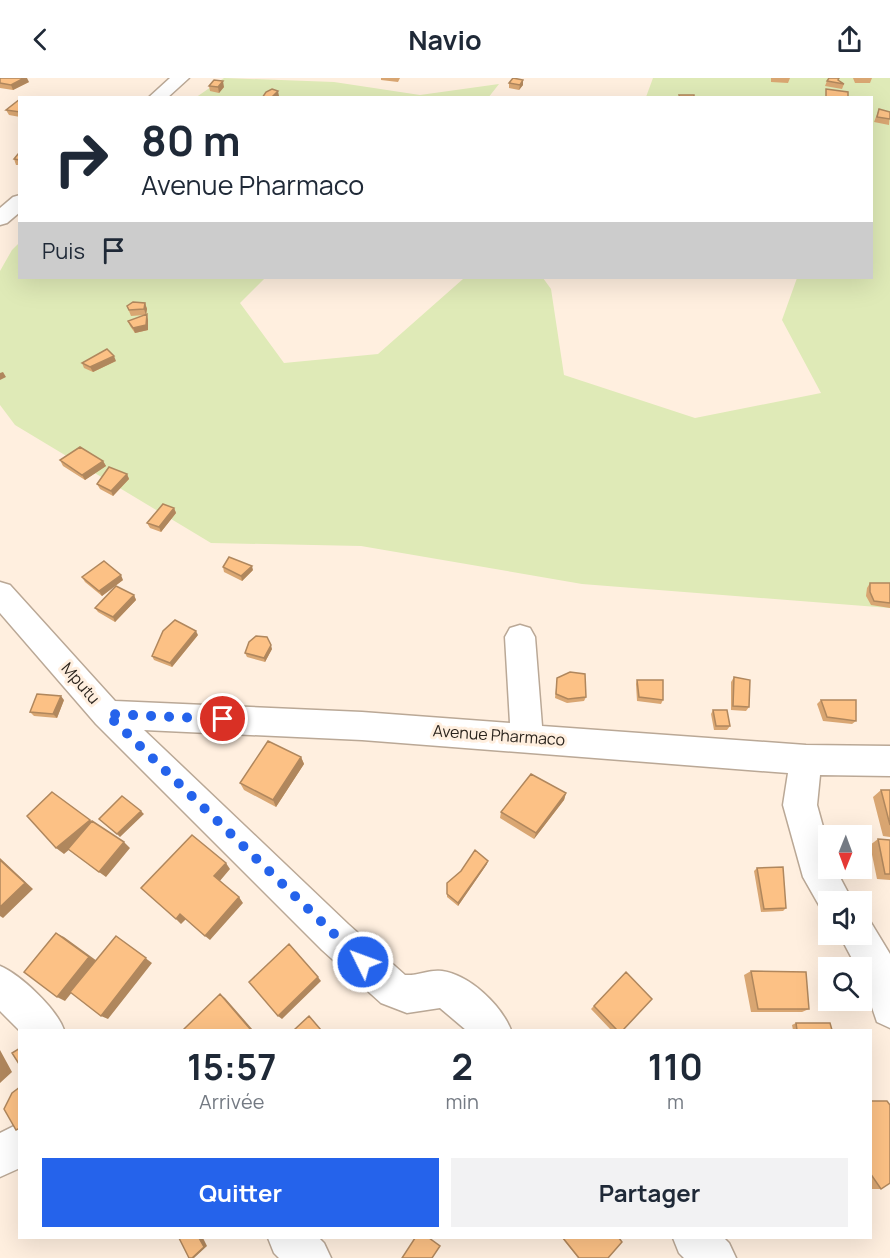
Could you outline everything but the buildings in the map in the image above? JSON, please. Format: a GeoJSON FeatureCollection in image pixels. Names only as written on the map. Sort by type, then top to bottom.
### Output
{"type":"FeatureCollection","features":[{"type":"Feature","properties":{"kind":"street"},"geometry":{"type":"LineString","coordinates":[[158,96],[181,78]]}},
{"type":"Feature","properties":{"kind":"street"},"geometry":{"type":"LineString","coordinates":[[0,219],[18,203]]}},
{"type":"Feature","properties":{"kind":"street","name":"Mputu"},"geometry":{"type":"LineString","coordinates":[[0,593],[107,714],[335,937],[394,990],[402,994],[416,995],[441,989],[451,992],[491,1029]]}},
{"type":"Feature","properties":{"kind":"street"},"geometry":{"type":"LineString","coordinates":[[520,637],[526,737]]}},
{"type":"Feature","properties":{"kind":"street","name":"Avenue Pharmaco"},"geometry":{"type":"LineString","coordinates":[[107,714],[362,726],[806,760],[890,761]]}},
{"type":"Feature","properties":{"kind":"street"},"geometry":{"type":"LineString","coordinates":[[806,760],[800,805],[820,877],[829,891]]}},
{"type":"Feature","properties":{"kind":"street"},"geometry":{"type":"LineString","coordinates":[[864,945],[879,969],[890,1009]]}},
{"type":"Feature","properties":{"kind":"street"},"geometry":{"type":"LineString","coordinates":[[0,985],[44,1029]]}},
{"type":"Feature","properties":{"kind":"street"},"geometry":{"type":"LineString","coordinates":[[0,1158],[18,1144]]}},
{"type":"Feature","properties":{"kind":"street"},"geometry":{"type":"LineString","coordinates":[[695,1239],[714,1258]]}},
{"type":"Feature","properties":{"kind":"green space"},"geometry":{"type":"Polygon","coordinates":[[[224,78],[334,82],[420,95],[499,84],[490,96],[198,96],[224,78]]]}},
{"type":"Feature","properties":{"kind":"green space"},"geometry":{"type":"Polygon","coordinates":[[[653,78],[890,78],[890,608],[582,584],[361,546],[211,543],[15,425],[0,405],[0,271],[18,244],[18,279],[264,279],[240,303],[284,363],[378,354],[463,279],[544,279],[551,289],[564,375],[695,418],[821,393],[782,320],[797,279],[873,279],[873,96],[646,96],[653,78]]]}},
{"type":"Feature","properties":{"kind":"route"},"geometry":{"type":"LineString","coordinates":[[223,719],[107,714],[363,962]]}}]}
